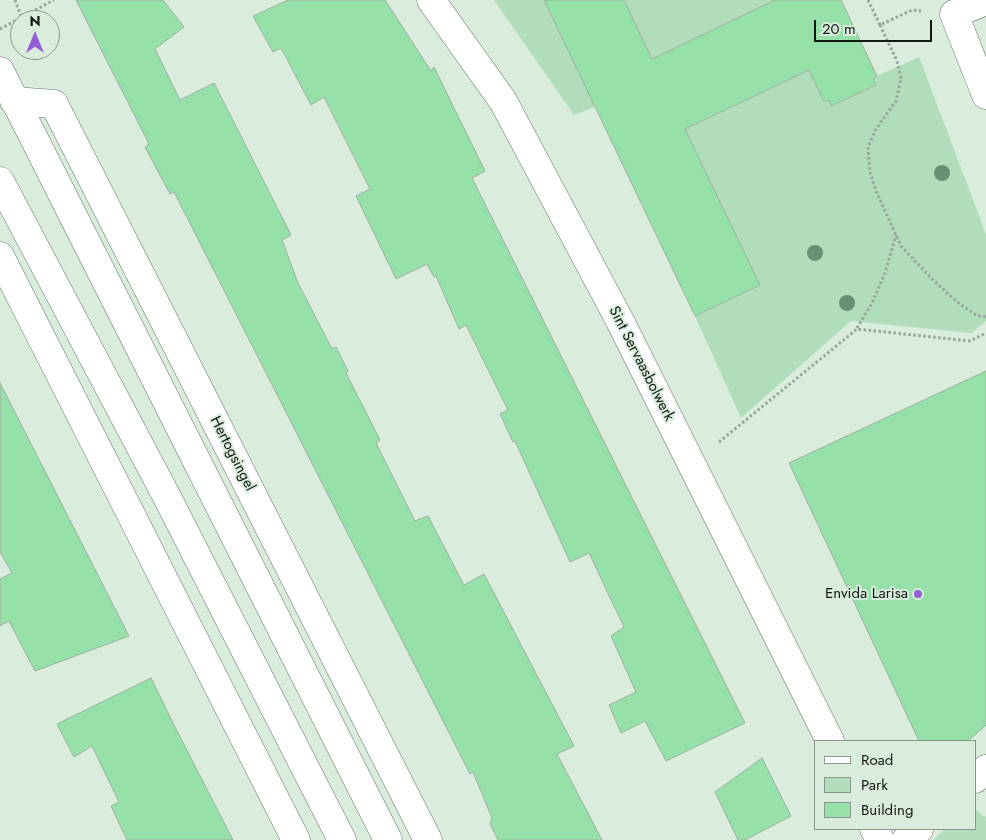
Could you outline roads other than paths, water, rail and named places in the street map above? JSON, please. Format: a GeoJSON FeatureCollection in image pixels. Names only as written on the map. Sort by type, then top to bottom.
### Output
{"type":"FeatureCollection","features":[{"type":"Feature","properties":{"kind":"street","name":"Sint Servaasbolwerk"},"geometry":{"type":"LineString","coordinates":[[431,0],[503,101],[620,321],[830,740]]}},
{"type":"Feature","properties":{"kind":"street"},"geometry":{"type":"LineString","coordinates":[[986,1],[954,14],[986,95]]}},
{"type":"Feature","properties":{"kind":"street"},"geometry":{"type":"LineString","coordinates":[[0,71],[388,840]]}},
{"type":"Feature","properties":{"kind":"street","name":"Hertogsingel"},"geometry":{"type":"LineString","coordinates":[[14,102],[54,104],[428,840]]}},
{"type":"Feature","properties":{"kind":"street"},"geometry":{"type":"LineString","coordinates":[[0,181],[177,517],[342,840]]}},
{"type":"Feature","properties":{"kind":"street"},"geometry":{"type":"LineString","coordinates":[[0,256],[296,840]]}},
{"type":"Feature","properties":{"kind":"street"},"geometry":{"type":"LineString","coordinates":[[976,778],[986,769]]}},
{"type":"Feature","properties":{"kind":"street"},"geometry":{"type":"LineString","coordinates":[[906,840],[918,830]]}},
{"type":"Feature","properties":{"kind":"place","name":"Envida Larisa"},"geometry":{"type":"Point","coordinates":[918,594]}}]}
